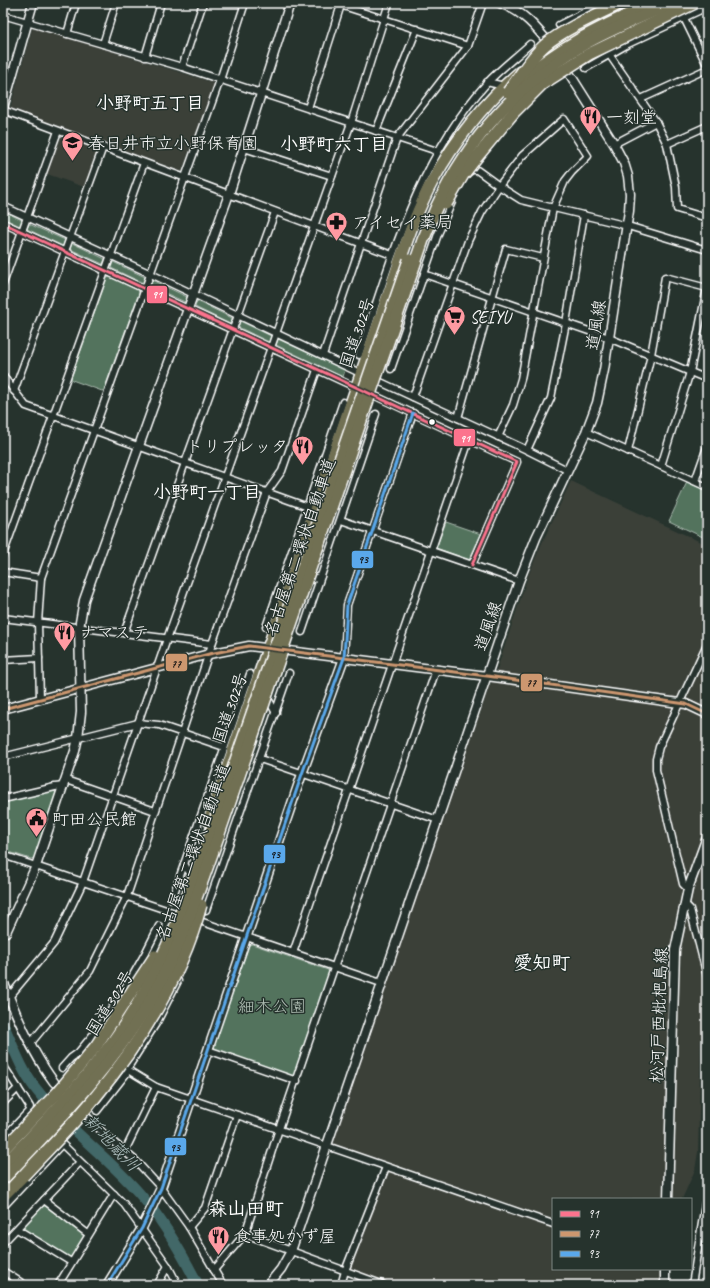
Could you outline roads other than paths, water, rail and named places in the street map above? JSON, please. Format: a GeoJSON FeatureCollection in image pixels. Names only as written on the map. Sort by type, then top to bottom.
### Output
{"type":"FeatureCollection","features":[{"type":"Feature","properties":{"kind":"highway"},"geometry":{"type":"LineString","coordinates":[[506,89],[545,45],[562,33],[621,3]]}},
{"type":"Feature","properties":{"kind":"highway","name":"国道302号"},"geometry":{"type":"LineString","coordinates":[[3,1159],[63,1095],[106,1043],[135,998],[156,959],[176,913],[187,868],[200,847],[241,712],[254,676],[268,648],[288,591],[330,452],[345,423],[411,230],[432,182],[465,130],[478,114],[506,89],[531,63],[552,47],[599,21],[637,3]]}},
{"type":"Feature","properties":{"kind":"highway","name":"名古屋第二環状自動車道"},"geometry":{"type":"LineString","coordinates":[[3,1179],[85,1092],[115,1054],[134,1027],[176,951],[188,921],[215,833],[388,320],[430,203],[444,176],[458,152],[506,89],[556,52],[597,29],[653,3]]}},
{"type":"Feature","properties":{"kind":"highway","name":"名古屋第二環状自動車道"},"geometry":{"type":"LineString","coordinates":[[3,1166],[76,1088],[107,1050],[140,999],[165,950],[215,833],[393,330],[423,240],[437,206],[464,157],[496,115],[513,97],[538,75],[582,46],[672,3]]}},
{"type":"Feature","properties":{"kind":"highway"},"geometry":{"type":"LineString","coordinates":[[393,330],[428,242],[450,196],[463,175],[514,112],[542,84],[589,54],[695,3]]}},
{"type":"Feature","properties":{"kind":"highway"},"geometry":{"type":"LineString","coordinates":[[3,1150],[59,1091],[80,1066],[96,1046],[118,1010],[145,973],[161,946],[215,833]]}},
{"type":"Feature","properties":{"kind":"highway"},"geometry":{"type":"LineString","coordinates":[[3,1196],[92,1102],[124,1060],[156,1009],[183,958],[196,923],[215,833]]}},
{"type":"Feature","properties":{"kind":"highway","name":"国道302号"},"geometry":{"type":"LineString","coordinates":[[3,1186],[29,1157],[34,1145],[37,1128],[42,1117]]}},
{"type":"Feature","properties":{"kind":"street"},"geometry":{"type":"LineString","coordinates":[[33,3],[3,109],[392,256]]}},
{"type":"Feature","properties":{"kind":"street"},"geometry":{"type":"LineString","coordinates":[[67,34],[76,3]]}},
{"type":"Feature","properties":{"kind":"street"},"geometry":{"type":"LineString","coordinates":[[103,44],[116,3]]}},
{"type":"Feature","properties":{"kind":"street"},"geometry":{"type":"LineString","coordinates":[[145,57],[162,3]]}},
{"type":"Feature","properties":{"kind":"street"},"geometry":{"type":"LineString","coordinates":[[182,68],[203,3]]}},
{"type":"Feature","properties":{"kind":"street"},"geometry":{"type":"LineString","coordinates":[[40,699],[38,623],[41,578],[220,80],[244,3]]}},
{"type":"Feature","properties":{"kind":"street"},"geometry":{"type":"LineString","coordinates":[[3,932],[6,932],[36,866],[65,783],[78,738],[81,712],[79,628],[84,600],[138,445],[229,194],[290,3]]}},
{"type":"Feature","properties":{"kind":"street"},"geometry":{"type":"LineString","coordinates":[[334,3],[468,46]]}},
{"type":"Feature","properties":{"kind":"street"},"geometry":{"type":"LineString","coordinates":[[9,997],[54,943],[83,882],[275,332],[351,123],[389,3]]}},
{"type":"Feature","properties":{"kind":"street"},"geometry":{"type":"LineString","coordinates":[[323,355],[397,138],[468,46],[483,3]]}},
{"type":"Feature","properties":{"kind":"street","name":"道風線"},"geometry":{"type":"LineString","coordinates":[[271,1284],[290,1251],[519,581],[536,538],[586,432],[597,403],[604,370],[628,226],[630,194],[628,176],[624,163],[614,144],[552,47],[533,23],[515,10],[500,3]]}},
{"type":"Feature","properties":{"kind":"street"},"geometry":{"type":"LineString","coordinates":[[559,25],[603,3]]}},
{"type":"Feature","properties":{"kind":"street"},"geometry":{"type":"LineString","coordinates":[[308,108],[341,5]]}},
{"type":"Feature","properties":{"kind":"street"},"geometry":{"type":"LineString","coordinates":[[586,68],[628,44],[707,7]]}},
{"type":"Feature","properties":{"kind":"street"},"geometry":{"type":"LineString","coordinates":[[584,12],[586,28]]}},
{"type":"Feature","properties":{"kind":"street"},"geometry":{"type":"LineString","coordinates":[[3,15],[262,93],[438,151]]}},
{"type":"Feature","properties":{"kind":"street"},"geometry":{"type":"LineString","coordinates":[[684,18],[707,65]]}},
{"type":"Feature","properties":{"kind":"street"},"geometry":{"type":"LineString","coordinates":[[599,21],[628,44]]}},
{"type":"Feature","properties":{"kind":"street"},"geometry":{"type":"LineString","coordinates":[[376,131],[417,29]]}},
{"type":"Feature","properties":{"kind":"street"},"geometry":{"type":"LineString","coordinates":[[359,355],[392,256],[413,202],[438,151],[461,115],[487,82],[530,44]]}},
{"type":"Feature","properties":{"kind":"street"},"geometry":{"type":"LineString","coordinates":[[611,57],[656,122],[667,144],[676,187],[677,209],[707,218]]}},
{"type":"Feature","properties":{"kind":"street"},"geometry":{"type":"LineString","coordinates":[[641,99],[707,69]]}},
{"type":"Feature","properties":{"kind":"street"},"geometry":{"type":"LineString","coordinates":[[487,82],[506,89]]}},
{"type":"Feature","properties":{"kind":"street"},"geometry":{"type":"LineString","coordinates":[[413,397],[452,283],[468,241],[482,212],[499,186],[522,156],[564,119],[588,156],[565,181],[553,208],[518,393],[514,405],[498,436]]}},
{"type":"Feature","properties":{"kind":"street"},"geometry":{"type":"LineString","coordinates":[[614,144],[656,122]]}},
{"type":"Feature","properties":{"kind":"street"},"geometry":{"type":"LineString","coordinates":[[667,144],[707,126]]}},
{"type":"Feature","properties":{"kind":"street"},"geometry":{"type":"LineString","coordinates":[[3,284],[58,131]]}},
{"type":"Feature","properties":{"kind":"street"},"geometry":{"type":"LineString","coordinates":[[14,391],[103,147]]}},
{"type":"Feature","properties":{"kind":"street"},"geometry":{"type":"LineString","coordinates":[[244,148],[332,176]]}},
{"type":"Feature","properties":{"kind":"street"},"geometry":{"type":"LineString","coordinates":[[3,555],[144,163]]}},
{"type":"Feature","properties":{"kind":"street"},"geometry":{"type":"LineString","coordinates":[[391,369],[438,234],[458,188],[468,173],[472,170],[477,170],[521,200],[628,226],[707,250]]}},
{"type":"Feature","properties":{"kind":"street"},"geometry":{"type":"LineString","coordinates":[[3,206],[498,436],[567,470]]}},
{"type":"Feature","properties":{"kind":"street"},"geometry":{"type":"LineString","coordinates":[[124,633],[275,212]]}},
{"type":"Feature","properties":{"kind":"street"},"geometry":{"type":"LineString","coordinates":[[527,450],[551,398],[566,323],[584,216]]}},
{"type":"Feature","properties":{"kind":"street"},"geometry":{"type":"LineString","coordinates":[[3,223],[517,462],[472,565]]}},
{"type":"Feature","properties":{"kind":"street"},"geometry":{"type":"LineString","coordinates":[[458,418],[506,249],[543,258]]}},
{"type":"Feature","properties":{"kind":"street"},"geometry":{"type":"LineString","coordinates":[[424,274],[609,338],[707,379]]}},
{"type":"Feature","properties":{"kind":"street"},"geometry":{"type":"LineString","coordinates":[[628,451],[652,355],[665,277],[707,288],[690,372],[661,466]]}},
{"type":"Feature","properties":{"kind":"street"},"geometry":{"type":"LineString","coordinates":[[382,313],[415,302]]}},
{"type":"Feature","properties":{"kind":"street"},"geometry":{"type":"LineString","coordinates":[[30,1044],[90,971],[126,896],[212,644],[267,492],[282,471],[317,370]]}},
{"type":"Feature","properties":{"kind":"street"},"geometry":{"type":"LineString","coordinates":[[3,376],[26,406],[308,507]]}},
{"type":"Feature","properties":{"kind":"street"},"geometry":{"type":"LineString","coordinates":[[266,627],[308,507],[330,452],[343,402]]}},
{"type":"Feature","properties":{"kind":"street"},"geometry":{"type":"LineString","coordinates":[[107,1285],[143,1225],[161,1188],[302,774],[344,658],[347,605],[413,413]]}},
{"type":"Feature","properties":{"kind":"street"},"geometry":{"type":"LineString","coordinates":[[302,632],[376,414]]}},
{"type":"Feature","properties":{"kind":"street"},"geometry":{"type":"LineString","coordinates":[[345,423],[361,460]]}},
{"type":"Feature","properties":{"kind":"street"},"geometry":{"type":"LineString","coordinates":[[292,953],[474,426]]}},
{"type":"Feature","properties":{"kind":"street"},"geometry":{"type":"LineString","coordinates":[[586,432],[707,487]]}},
{"type":"Feature","properties":{"kind":"street"},"geometry":{"type":"LineString","coordinates":[[695,481],[707,447]]}},
{"type":"Feature","properties":{"kind":"street"},"geometry":{"type":"LineString","coordinates":[[341,520],[519,581]]}},
{"type":"Feature","properties":{"kind":"street"},"geometry":{"type":"LineString","coordinates":[[3,572],[41,578]]}},
{"type":"Feature","properties":{"kind":"street"},"geometry":{"type":"LineString","coordinates":[[288,591],[321,576]]}},
{"type":"Feature","properties":{"kind":"street"},"geometry":{"type":"LineString","coordinates":[[276,599],[280,612]]}},
{"type":"Feature","properties":{"kind":"street"},"geometry":{"type":"LineString","coordinates":[[3,618],[212,644]]}},
{"type":"Feature","properties":{"kind":"street"},"geometry":{"type":"LineString","coordinates":[[688,889],[683,884],[656,770],[656,759],[659,747],[707,644]]}},
{"type":"Feature","properties":{"kind":"street"},"geometry":{"type":"LineString","coordinates":[[3,709],[244,646],[487,676],[686,704],[707,714]]}},
{"type":"Feature","properties":{"kind":"street"},"geometry":{"type":"LineString","coordinates":[[3,660],[39,658]]}},
{"type":"Feature","properties":{"kind":"street"},"geometry":{"type":"LineString","coordinates":[[214,1270],[245,1234],[279,1129],[297,1081],[436,670]]}},
{"type":"Feature","properties":{"kind":"street"},"geometry":{"type":"LineString","coordinates":[[206,910],[289,673]]}},
{"type":"Feature","properties":{"kind":"street"},"geometry":{"type":"LineString","coordinates":[[254,676],[276,713]]}},
{"type":"Feature","properties":{"kind":"street"},"geometry":{"type":"LineString","coordinates":[[172,899],[187,868],[224,747],[241,712]]}},
{"type":"Feature","properties":{"kind":"street"},"geometry":{"type":"LineString","coordinates":[[3,757],[138,723],[159,725],[224,747]]}},
{"type":"Feature","properties":{"kind":"street"},"geometry":{"type":"LineString","coordinates":[[260,759],[438,820]]}},
{"type":"Feature","properties":{"kind":"street"},"geometry":{"type":"LineString","coordinates":[[3,799],[65,783],[113,796],[155,810]]}},
{"type":"Feature","properties":{"kind":"street","name":"松河戸西枇杷島線"},"geometry":{"type":"LineString","coordinates":[[668,1198],[675,950],[688,889],[707,837]]}},
{"type":"Feature","properties":{"kind":"street"},"geometry":{"type":"LineString","coordinates":[[200,847],[230,843]]}},
{"type":"Feature","properties":{"kind":"street"},"geometry":{"type":"LineString","coordinates":[[3,855],[381,983]]}},
{"type":"Feature","properties":{"kind":"street"},"geometry":{"type":"LineString","coordinates":[[685,904],[690,909],[707,976]]}},
{"type":"Feature","properties":{"kind":"street"},"geometry":{"type":"LineString","coordinates":[[62,1068],[78,1053],[110,1012],[136,971],[159,926]]}},
{"type":"Feature","properties":{"kind":"street"},"geometry":{"type":"LineString","coordinates":[[97,1112],[126,1074],[129,1066],[149,1036],[176,986],[195,938]]}},
{"type":"Feature","properties":{"kind":"street"},"geometry":{"type":"LineString","coordinates":[[156,959],[176,986]]}},
{"type":"Feature","properties":{"kind":"street"},"geometry":{"type":"LineString","coordinates":[[136,971],[150,970]]}},
{"type":"Feature","properties":{"kind":"street"},"geometry":{"type":"LineString","coordinates":[[3,981],[40,1064],[63,1095],[105,1135],[136,1161],[161,1188],[189,1227],[223,1285]]}},
{"type":"Feature","properties":{"kind":"street"},"geometry":{"type":"LineString","coordinates":[[110,1012],[112,1022],[105,1035],[106,1043],[149,1036]]}},
{"type":"Feature","properties":{"kind":"street"},"geometry":{"type":"LineString","coordinates":[[208,1050],[297,1081]]}},
{"type":"Feature","properties":{"kind":"street"},"geometry":{"type":"LineString","coordinates":[[3,1065],[30,1107],[30,1109],[3,1138]]}},
{"type":"Feature","properties":{"kind":"street"},"geometry":{"type":"LineString","coordinates":[[128,1070],[156,1087],[552,1224]]}},
{"type":"Feature","properties":{"kind":"street"},"geometry":{"type":"LineString","coordinates":[[125,1151],[156,1087]]}},
{"type":"Feature","properties":{"kind":"street"},"geometry":{"type":"LineString","coordinates":[[3,1102],[18,1088]]}},
{"type":"Feature","properties":{"kind":"street"},"geometry":{"type":"LineString","coordinates":[[189,1227],[205,1208],[237,1115]]}},
{"type":"Feature","properties":{"kind":"street"},"geometry":{"type":"LineString","coordinates":[[3,1138],[25,1136]]}},
{"type":"Feature","properties":{"kind":"street"},"geometry":{"type":"LineString","coordinates":[[3,1207],[62,1144],[114,1194],[143,1225],[178,1285]]}},
{"type":"Feature","properties":{"kind":"street"},"geometry":{"type":"LineString","coordinates":[[3,1243],[80,1162]]}},
{"type":"Feature","properties":{"kind":"street"},"geometry":{"type":"LineString","coordinates":[[341,1285],[345,1271],[386,1167]]}},
{"type":"Feature","properties":{"kind":"street"},"geometry":{"type":"LineString","coordinates":[[692,1285],[707,1192]]}},
{"type":"Feature","properties":{"kind":"street"},"geometry":{"type":"LineString","coordinates":[[58,1285],[114,1194]]}},
{"type":"Feature","properties":{"kind":"street"},"geometry":{"type":"LineString","coordinates":[[44,1200],[88,1234]]}},
{"type":"Feature","properties":{"kind":"street"},"geometry":{"type":"LineString","coordinates":[[17,1229],[71,1262]]}},
{"type":"Feature","properties":{"kind":"street"},"geometry":{"type":"LineString","coordinates":[[245,1234],[381,1285]]}},
{"type":"Feature","properties":{"kind":"street"},"geometry":{"type":"LineString","coordinates":[[157,1285],[168,1266]]}},
{"type":"Feature","properties":{"kind":"street"},"geometry":{"type":"LineString","coordinates":[[664,1285],[665,1270]]}},
{"type":"Feature","properties":{"kind":"street"},"geometry":{"type":"LineString","coordinates":[[3,1271],[25,1285]]}},
{"type":"Feature","properties":{"kind":"waterway","name":"新地蔵川"},"geometry":{"type":"LineString","coordinates":[[3,1024],[22,1066],[36,1089],[60,1116],[114,1167],[148,1203],[172,1237],[198,1285]]}},
{"type":"Feature","properties":{"kind":"place","name":"一刻堂"},"geometry":{"type":"Point","coordinates":[590,136]}},
{"type":"Feature","properties":{"kind":"place","name":"春日井市立小野保育園"},"geometry":{"type":"Point","coordinates":[72,162]}},
{"type":"Feature","properties":{"kind":"place","name":"アイセイ薬局"},"geometry":{"type":"Point","coordinates":[337,242]}},
{"type":"Feature","properties":{"kind":"place","name":"SEIYU"},"geometry":{"type":"Point","coordinates":[454,336]}},
{"type":"Feature","properties":{"kind":"place","name":"トリプレッタ"},"geometry":{"type":"Point","coordinates":[303,466]}},
{"type":"Feature","properties":{"kind":"place","name":"ナマステ"},"geometry":{"type":"Point","coordinates":[65,652]}},
{"type":"Feature","properties":{"kind":"place","name":"町田公民館"},"geometry":{"type":"Point","coordinates":[36,838]}},
{"type":"Feature","properties":{"kind":"place","name":"食事処かず屋"},"geometry":{"type":"Point","coordinates":[218,1256]}},
{"type":"Feature","properties":{"kind":"district","name":"小野町五丁目"},"geometry":{"type":"Point","coordinates":[150,103]}},
{"type":"Feature","properties":{"kind":"district","name":"小野町六丁目"},"geometry":{"type":"Point","coordinates":[334,144]}},
{"type":"Feature","properties":{"kind":"district","name":"小野町一丁目"},"geometry":{"type":"Point","coordinates":[207,492]}},
{"type":"Feature","properties":{"kind":"district","name":"愛知町"},"geometry":{"type":"Point","coordinates":[542,963]}},
{"type":"Feature","properties":{"kind":"district","name":"森山田町"},"geometry":{"type":"Point","coordinates":[246,1209]}},
{"type":"Feature","properties":{"kind":"park label","name":"細木公園"},"geometry":{"type":"Point","coordinates":[272,1006]}}]}
